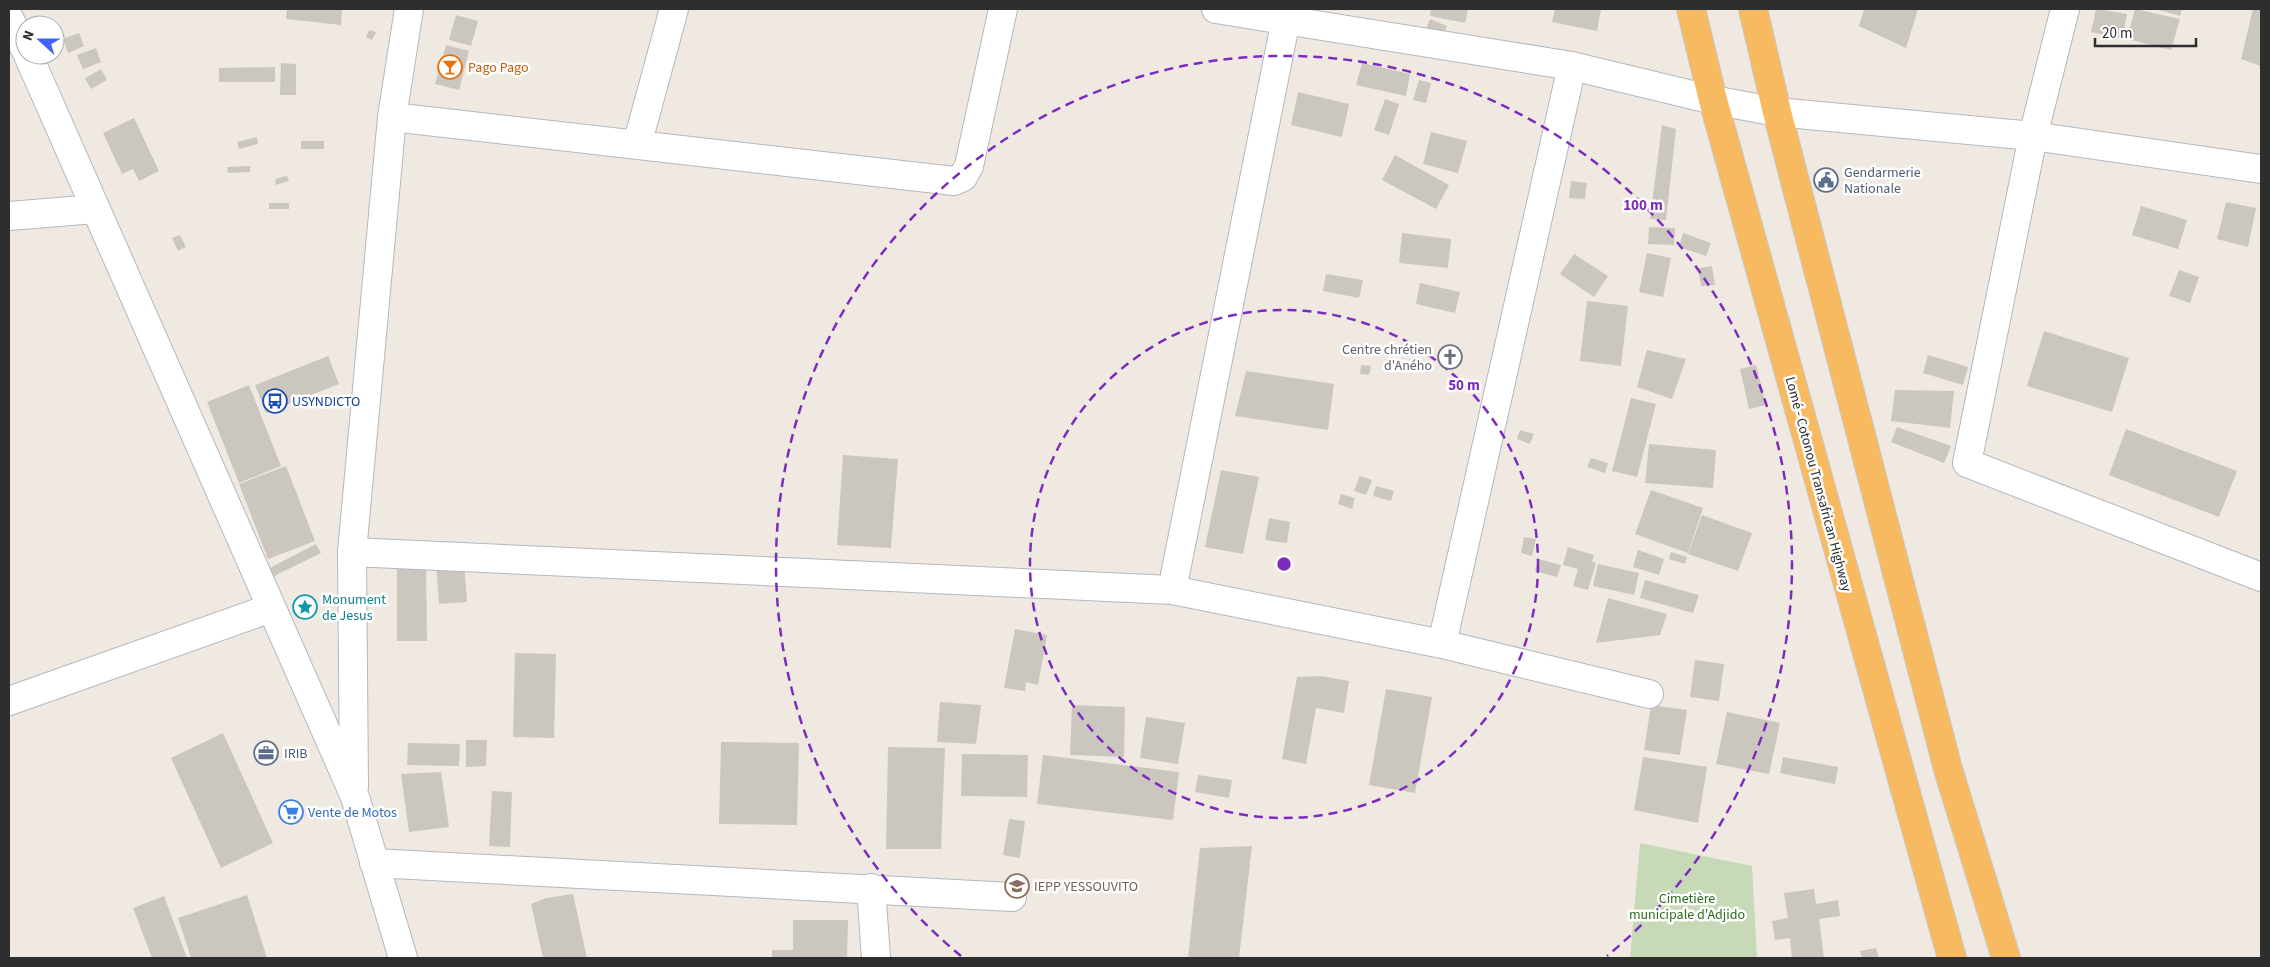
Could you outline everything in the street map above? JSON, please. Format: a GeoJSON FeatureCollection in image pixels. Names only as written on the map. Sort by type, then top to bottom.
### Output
{"type":"FeatureCollection","features":[{"type":"Feature","properties":{"kind":"highway","name":"Lomé - Cotonou Transafrican Highway"},"geometry":{"type":"LineString","coordinates":[[1691,9],[1713,100],[1952,958]]}},
{"type":"Feature","properties":{"kind":"highway"},"geometry":{"type":"LineString","coordinates":[[1753,9],[1948,769],[2006,958]]}},
{"type":"Feature","properties":{"kind":"street"},"geometry":{"type":"LineString","coordinates":[[354,797],[352,552],[392,117],[409,9]]}},
{"type":"Feature","properties":{"kind":"street"},"geometry":{"type":"LineString","coordinates":[[637,145],[674,9]]}},
{"type":"Feature","properties":{"kind":"street"},"geometry":{"type":"LineString","coordinates":[[392,117],[954,181],[963,177],[969,166],[1003,9]]}},
{"type":"Feature","properties":{"kind":"street"},"geometry":{"type":"LineString","coordinates":[[1216,9],[1287,14],[1572,66],[1713,100],[1778,112],[2032,136],[2261,169]]}},
{"type":"Feature","properties":{"kind":"street"},"geometry":{"type":"LineString","coordinates":[[2065,9],[2032,136],[1967,463],[2261,577]]}},
{"type":"Feature","properties":{"kind":"street"},"geometry":{"type":"LineString","coordinates":[[1172,590],[1287,14]]}},
{"type":"Feature","properties":{"kind":"street"},"geometry":{"type":"LineString","coordinates":[[9,18],[15,30]]}},
{"type":"Feature","properties":{"kind":"street"},"geometry":{"type":"LineString","coordinates":[[32,65],[354,797],[403,958]]}},
{"type":"Feature","properties":{"kind":"street"},"geometry":{"type":"LineString","coordinates":[[1442,644],[1572,66]]}},
{"type":"Feature","properties":{"kind":"street"},"geometry":{"type":"LineString","coordinates":[[9,216],[95,209]]}},
{"type":"Feature","properties":{"kind":"street"},"geometry":{"type":"LineString","coordinates":[[352,552],[1172,590],[1442,644],[1649,694]]}},
{"type":"Feature","properties":{"kind":"street"},"geometry":{"type":"LineString","coordinates":[[9,701],[271,608]]}},
{"type":"Feature","properties":{"kind":"street"},"geometry":{"type":"LineString","coordinates":[[374,863],[1012,897]]}},
{"type":"Feature","properties":{"kind":"street"},"geometry":{"type":"LineString","coordinates":[[871,888],[876,958]]}},
{"type":"Feature","properties":{"kind":"green space","name":"Cimetière municipale d'Adjido"},"geometry":{"type":"Polygon","coordinates":[[[1640,843],[1752,866],[1757,958],[1630,958],[1640,843]]]}},
{"type":"Feature","properties":{"kind":"building"},"geometry":{"type":"Polygon","coordinates":[[[287,9],[342,9],[341,25],[286,19],[287,9]]]}},
{"type":"Feature","properties":{"kind":"building"},"geometry":{"type":"Polygon","coordinates":[[[1431,9],[1468,9],[1465,23],[1430,16],[1431,9]]]}},
{"type":"Feature","properties":{"kind":"building"},"geometry":{"type":"Polygon","coordinates":[[[1555,9],[1601,9],[1597,31],[1552,22],[1555,9]]]}},
{"type":"Feature","properties":{"kind":"building"},"geometry":{"type":"Polygon","coordinates":[[[1864,9],[1918,9],[1906,48],[1859,26],[1864,9]]]}},
{"type":"Feature","properties":{"kind":"building"},"geometry":{"type":"Polygon","coordinates":[[[2096,9],[2127,14],[2122,39],[2091,32],[2096,9]]]}},
{"type":"Feature","properties":{"kind":"building"},"geometry":{"type":"Polygon","coordinates":[[[2135,9],[2180,19],[2171,50],[2127,39],[2135,9]]]}},
{"type":"Feature","properties":{"kind":"building"},"geometry":{"type":"Polygon","coordinates":[[[2155,9],[2182,9],[2180,16],[2155,9]]]}},
{"type":"Feature","properties":{"kind":"building"},"geometry":{"type":"Polygon","coordinates":[[[2253,9],[2261,9],[2261,66],[2241,59],[2253,9]]]}},
{"type":"Feature","properties":{"kind":"building"},"geometry":{"type":"Polygon","coordinates":[[[456,15],[478,21],[471,46],[449,40],[456,15]]]}},
{"type":"Feature","properties":{"kind":"building"},"geometry":{"type":"Polygon","coordinates":[[[1430,19],[1447,26],[1443,36],[1426,29],[1430,19]]]}},
{"type":"Feature","properties":{"kind":"building"},"geometry":{"type":"Polygon","coordinates":[[[369,30],[376,32],[372,40],[366,37],[369,30]]]}},
{"type":"Feature","properties":{"kind":"building"},"geometry":{"type":"Polygon","coordinates":[[[79,33],[84,46],[68,53],[65,38],[79,33]]]}},
{"type":"Feature","properties":{"kind":"building"},"geometry":{"type":"Polygon","coordinates":[[[446,45],[469,51],[459,90],[435,84],[446,45]]]}},
{"type":"Feature","properties":{"kind":"building"},"geometry":{"type":"Polygon","coordinates":[[[96,48],[101,62],[83,69],[77,55],[96,48]]]}},
{"type":"Feature","properties":{"kind":"building"},"geometry":{"type":"Polygon","coordinates":[[[281,63],[296,64],[296,95],[280,95],[281,63]]]}},
{"type":"Feature","properties":{"kind":"building"},"geometry":{"type":"Polygon","coordinates":[[[1362,63],[1410,74],[1406,96],[1356,85],[1362,63]]]}},
{"type":"Feature","properties":{"kind":"building"},"geometry":{"type":"Polygon","coordinates":[[[275,67],[275,82],[219,82],[219,68],[275,67]]]}},
{"type":"Feature","properties":{"kind":"building"},"geometry":{"type":"Polygon","coordinates":[[[101,69],[107,80],[91,89],[85,78],[101,69]]]}},
{"type":"Feature","properties":{"kind":"building"},"geometry":{"type":"Polygon","coordinates":[[[1419,80],[1431,83],[1426,103],[1413,100],[1419,80]]]}},
{"type":"Feature","properties":{"kind":"building"},"geometry":{"type":"Polygon","coordinates":[[[1298,92],[1349,104],[1342,137],[1291,125],[1298,92]]]}},
{"type":"Feature","properties":{"kind":"building"},"geometry":{"type":"Polygon","coordinates":[[[1385,99],[1399,104],[1389,135],[1374,130],[1385,99]]]}},
{"type":"Feature","properties":{"kind":"building"},"geometry":{"type":"Polygon","coordinates":[[[134,118],[159,171],[139,181],[133,169],[122,174],[103,133],[134,118]]]}},
{"type":"Feature","properties":{"kind":"building"},"geometry":{"type":"Polygon","coordinates":[[[1662,125],[1676,129],[1666,220],[1650,219],[1662,125]]]}},
{"type":"Feature","properties":{"kind":"building"},"geometry":{"type":"Polygon","coordinates":[[[1431,132],[1467,141],[1458,173],[1423,164],[1431,132]]]}},
{"type":"Feature","properties":{"kind":"building"},"geometry":{"type":"Polygon","coordinates":[[[257,137],[258,144],[239,149],[237,142],[257,137]]]}},
{"type":"Feature","properties":{"kind":"building"},"geometry":{"type":"Polygon","coordinates":[[[301,141],[324,141],[324,149],[301,149],[301,141]]]}},
{"type":"Feature","properties":{"kind":"building"},"geometry":{"type":"Polygon","coordinates":[[[1395,155],[1449,185],[1436,209],[1382,180],[1395,155]]]}},
{"type":"Feature","properties":{"kind":"building"},"geometry":{"type":"Polygon","coordinates":[[[250,166],[250,172],[228,173],[227,167],[250,166]]]}},
{"type":"Feature","properties":{"kind":"building"},"geometry":{"type":"Polygon","coordinates":[[[287,176],[289,181],[276,185],[275,179],[287,176]]]}},
{"type":"Feature","properties":{"kind":"building"},"geometry":{"type":"Polygon","coordinates":[[[1571,181],[1587,183],[1585,199],[1569,198],[1571,181]]]}},
{"type":"Feature","properties":{"kind":"building"},"geometry":{"type":"Polygon","coordinates":[[[2226,202],[2256,208],[2248,247],[2217,239],[2226,202]]]}},
{"type":"Feature","properties":{"kind":"building"},"geometry":{"type":"Polygon","coordinates":[[[269,203],[289,203],[289,209],[269,209],[269,203]]]}},
{"type":"Feature","properties":{"kind":"building"},"geometry":{"type":"Polygon","coordinates":[[[2141,206],[2187,220],[2178,249],[2132,235],[2141,206]]]}},
{"type":"Feature","properties":{"kind":"building"},"geometry":{"type":"Polygon","coordinates":[[[1649,227],[1675,228],[1674,245],[1648,244],[1649,227]]]}},
{"type":"Feature","properties":{"kind":"building"},"geometry":{"type":"Polygon","coordinates":[[[1402,233],[1451,239],[1448,268],[1399,263],[1402,233]]]}},
{"type":"Feature","properties":{"kind":"building"},"geometry":{"type":"Polygon","coordinates":[[[1683,233],[1711,243],[1706,256],[1679,247],[1683,233]]]}},
{"type":"Feature","properties":{"kind":"building"},"geometry":{"type":"Polygon","coordinates":[[[180,235],[186,247],[178,251],[172,238],[180,235]]]}},
{"type":"Feature","properties":{"kind":"building"},"geometry":{"type":"Polygon","coordinates":[[[1647,253],[1671,258],[1663,297],[1639,292],[1647,253]]]}},
{"type":"Feature","properties":{"kind":"building"},"geometry":{"type":"Polygon","coordinates":[[[1574,254],[1608,276],[1594,297],[1560,274],[1574,254]]]}},
{"type":"Feature","properties":{"kind":"building"},"geometry":{"type":"Polygon","coordinates":[[[1712,266],[1715,285],[1701,286],[1698,268],[1712,266]]]}},
{"type":"Feature","properties":{"kind":"building"},"geometry":{"type":"Polygon","coordinates":[[[2179,270],[2199,277],[2190,303],[2169,296],[2179,270]]]}},
{"type":"Feature","properties":{"kind":"building"},"geometry":{"type":"Polygon","coordinates":[[[1326,274],[1363,280],[1359,298],[1323,291],[1326,274]]]}},
{"type":"Feature","properties":{"kind":"building"},"geometry":{"type":"Polygon","coordinates":[[[1420,283],[1460,292],[1455,313],[1416,304],[1420,283]]]}},
{"type":"Feature","properties":{"kind":"building"},"geometry":{"type":"Polygon","coordinates":[[[1587,301],[1628,306],[1621,366],[1580,361],[1587,301]]]}},
{"type":"Feature","properties":{"kind":"building"},"geometry":{"type":"Polygon","coordinates":[[[2044,331],[2129,358],[2112,412],[2027,386],[2044,331]]]}},
{"type":"Feature","properties":{"kind":"building"},"geometry":{"type":"Polygon","coordinates":[[[1647,350],[1686,359],[1672,399],[1637,387],[1647,350]]]}},
{"type":"Feature","properties":{"kind":"building"},"geometry":{"type":"Polygon","coordinates":[[[1928,355],[1968,367],[1963,385],[1923,373],[1928,355]]]}},
{"type":"Feature","properties":{"kind":"building"},"geometry":{"type":"Polygon","coordinates":[[[328,356],[339,384],[266,413],[255,385],[328,356]]]}},
{"type":"Feature","properties":{"kind":"building"},"geometry":{"type":"Polygon","coordinates":[[[1361,365],[1371,366],[1369,375],[1360,374],[1361,365]]]}},
{"type":"Feature","properties":{"kind":"building"},"geometry":{"type":"Polygon","coordinates":[[[1756,365],[1766,405],[1749,409],[1740,369],[1756,365]]]}},
{"type":"Feature","properties":{"kind":"building"},"geometry":{"type":"Polygon","coordinates":[[[1246,371],[1334,384],[1328,430],[1235,416],[1246,371]]]}},
{"type":"Feature","properties":{"kind":"building"},"geometry":{"type":"Polygon","coordinates":[[[249,385],[281,466],[239,483],[207,402],[249,385]]]}},
{"type":"Feature","properties":{"kind":"building"},"geometry":{"type":"Polygon","coordinates":[[[1895,390],[1954,391],[1950,428],[1891,421],[1895,390]]]}},
{"type":"Feature","properties":{"kind":"building"},"geometry":{"type":"Polygon","coordinates":[[[1631,398],[1656,404],[1637,477],[1612,471],[1631,398]]]}},
{"type":"Feature","properties":{"kind":"building"},"geometry":{"type":"Polygon","coordinates":[[[1897,427],[1951,446],[1944,463],[1891,442],[1897,427]]]}},
{"type":"Feature","properties":{"kind":"building"},"geometry":{"type":"Polygon","coordinates":[[[2126,429],[2237,471],[2219,517],[2109,475],[2126,429]]]}},
{"type":"Feature","properties":{"kind":"building"},"geometry":{"type":"Polygon","coordinates":[[[1520,430],[1534,434],[1530,444],[1517,439],[1520,430]]]}},
{"type":"Feature","properties":{"kind":"building"},"geometry":{"type":"Polygon","coordinates":[[[1649,444],[1716,450],[1713,488],[1645,483],[1649,444]]]}},
{"type":"Feature","properties":{"kind":"building"},"geometry":{"type":"Polygon","coordinates":[[[843,455],[898,459],[891,548],[837,545],[843,455]]]}},
{"type":"Feature","properties":{"kind":"building"},"geometry":{"type":"Polygon","coordinates":[[[1591,458],[1608,463],[1605,473],[1587,467],[1591,458]]]}},
{"type":"Feature","properties":{"kind":"building"},"geometry":{"type":"Polygon","coordinates":[[[286,466],[315,541],[268,559],[239,484],[286,466]]]}},
{"type":"Feature","properties":{"kind":"building"},"geometry":{"type":"Polygon","coordinates":[[[1221,470],[1259,477],[1243,554],[1205,547],[1221,470]]]}},
{"type":"Feature","properties":{"kind":"building"},"geometry":{"type":"Polygon","coordinates":[[[1360,476],[1372,480],[1366,495],[1354,491],[1360,476]]]}},
{"type":"Feature","properties":{"kind":"building"},"geometry":{"type":"Polygon","coordinates":[[[1376,486],[1394,491],[1391,501],[1373,496],[1376,486]]]}},
{"type":"Feature","properties":{"kind":"building"},"geometry":{"type":"Polygon","coordinates":[[[1651,490],[1703,508],[1688,553],[1635,534],[1651,490]]]}},
{"type":"Feature","properties":{"kind":"building"},"geometry":{"type":"Polygon","coordinates":[[[1341,494],[1355,498],[1352,509],[1338,504],[1341,494]]]}},
{"type":"Feature","properties":{"kind":"building"},"geometry":{"type":"Polygon","coordinates":[[[1702,515],[1752,533],[1738,571],[1688,554],[1702,515]]]}},
{"type":"Feature","properties":{"kind":"building"},"geometry":{"type":"Polygon","coordinates":[[[1269,518],[1290,522],[1287,543],[1265,540],[1269,518]]]}},
{"type":"Feature","properties":{"kind":"building"},"geometry":{"type":"Polygon","coordinates":[[[1524,537],[1536,539],[1532,556],[1521,553],[1524,537]]]}},
{"type":"Feature","properties":{"kind":"building"},"geometry":{"type":"Polygon","coordinates":[[[316,544],[321,553],[268,579],[264,571],[316,544]]]}},
{"type":"Feature","properties":{"kind":"building"},"geometry":{"type":"Polygon","coordinates":[[[1568,547],[1594,555],[1592,562],[1596,563],[1588,590],[1573,586],[1578,569],[1563,565],[1568,547]]]}},
{"type":"Feature","properties":{"kind":"building"},"geometry":{"type":"Polygon","coordinates":[[[1638,550],[1664,559],[1659,575],[1633,567],[1638,550]]]}},
{"type":"Feature","properties":{"kind":"building"},"geometry":{"type":"Polygon","coordinates":[[[1671,552],[1687,557],[1685,564],[1669,559],[1671,552]]]}},
{"type":"Feature","properties":{"kind":"building"},"geometry":{"type":"Polygon","coordinates":[[[1538,559],[1561,565],[1557,577],[1535,571],[1538,559]]]}},
{"type":"Feature","properties":{"kind":"building"},"geometry":{"type":"Polygon","coordinates":[[[464,563],[467,602],[439,604],[436,565],[464,563]]]}},
{"type":"Feature","properties":{"kind":"building"},"geometry":{"type":"Polygon","coordinates":[[[1598,564],[1639,573],[1634,595],[1593,586],[1598,564]]]}},
{"type":"Feature","properties":{"kind":"building"},"geometry":{"type":"Polygon","coordinates":[[[426,566],[427,641],[397,641],[397,567],[426,566]]]}},
{"type":"Feature","properties":{"kind":"building"},"geometry":{"type":"Polygon","coordinates":[[[1645,580],[1699,595],[1693,613],[1640,598],[1645,580]]]}},
{"type":"Feature","properties":{"kind":"building"},"geometry":{"type":"Polygon","coordinates":[[[1608,598],[1667,614],[1660,635],[1596,643],[1608,598]]]}},
{"type":"Feature","properties":{"kind":"building"},"geometry":{"type":"Polygon","coordinates":[[[1015,629],[1047,635],[1038,685],[1026,682],[1025,691],[1004,688],[1015,629]]]}},
{"type":"Feature","properties":{"kind":"building"},"geometry":{"type":"Polygon","coordinates":[[[515,653],[556,654],[554,738],[513,737],[515,653]]]}},
{"type":"Feature","properties":{"kind":"building"},"geometry":{"type":"Polygon","coordinates":[[[1695,660],[1724,664],[1719,701],[1690,697],[1695,660]]]}},
{"type":"Feature","properties":{"kind":"building"},"geometry":{"type":"Polygon","coordinates":[[[1321,676],[1349,681],[1344,713],[1316,708],[1306,764],[1282,759],[1297,677],[1321,676]]]}},
{"type":"Feature","properties":{"kind":"building"},"geometry":{"type":"Polygon","coordinates":[[[1386,689],[1432,697],[1415,793],[1369,785],[1386,689]]]}},
{"type":"Feature","properties":{"kind":"building"},"geometry":{"type":"Polygon","coordinates":[[[940,702],[981,705],[976,744],[937,742],[940,702]]]}},
{"type":"Feature","properties":{"kind":"building"},"geometry":{"type":"Polygon","coordinates":[[[1072,705],[1125,707],[1124,757],[1070,755],[1072,705]]]}},
{"type":"Feature","properties":{"kind":"building"},"geometry":{"type":"Polygon","coordinates":[[[1651,705],[1687,710],[1680,755],[1644,750],[1651,705]]]}},
{"type":"Feature","properties":{"kind":"building"},"geometry":{"type":"Polygon","coordinates":[[[1727,712],[1780,723],[1769,774],[1716,764],[1727,712]]]}},
{"type":"Feature","properties":{"kind":"building"},"geometry":{"type":"Polygon","coordinates":[[[1146,717],[1185,723],[1178,764],[1140,758],[1146,717]]]}},
{"type":"Feature","properties":{"kind":"building"},"geometry":{"type":"Polygon","coordinates":[[[223,733],[273,843],[221,868],[171,758],[223,733]]]}},
{"type":"Feature","properties":{"kind":"building"},"geometry":{"type":"Polygon","coordinates":[[[466,740],[487,740],[486,766],[466,767],[466,740]]]}},
{"type":"Feature","properties":{"kind":"building"},"geometry":{"type":"Polygon","coordinates":[[[721,742],[799,743],[797,825],[719,824],[721,742]]]}},
{"type":"Feature","properties":{"kind":"building"},"geometry":{"type":"Polygon","coordinates":[[[408,743],[460,744],[459,766],[407,765],[408,743]]]}},
{"type":"Feature","properties":{"kind":"building"},"geometry":{"type":"Polygon","coordinates":[[[888,747],[945,748],[941,849],[886,849],[888,747]]]}},
{"type":"Feature","properties":{"kind":"building"},"geometry":{"type":"Polygon","coordinates":[[[962,754],[1028,755],[1027,797],[961,796],[962,754]]]}},
{"type":"Feature","properties":{"kind":"building"},"geometry":{"type":"Polygon","coordinates":[[[1043,755],[1179,772],[1173,820],[1037,804],[1043,755]]]}},
{"type":"Feature","properties":{"kind":"building"},"geometry":{"type":"Polygon","coordinates":[[[1643,757],[1707,767],[1698,823],[1634,810],[1643,757]]]}},
{"type":"Feature","properties":{"kind":"building"},"geometry":{"type":"Polygon","coordinates":[[[1783,757],[1838,767],[1835,784],[1780,773],[1783,757]]]}},
{"type":"Feature","properties":{"kind":"building"},"geometry":{"type":"Polygon","coordinates":[[[441,772],[449,827],[409,832],[401,774],[441,772]]]}},
{"type":"Feature","properties":{"kind":"building"},"geometry":{"type":"Polygon","coordinates":[[[1198,775],[1232,780],[1229,798],[1195,792],[1198,775]]]}},
{"type":"Feature","properties":{"kind":"building"},"geometry":{"type":"Polygon","coordinates":[[[492,791],[512,792],[510,847],[489,846],[492,791]]]}},
{"type":"Feature","properties":{"kind":"building"},"geometry":{"type":"Polygon","coordinates":[[[1009,819],[1025,821],[1020,858],[1003,855],[1009,819]]]}},
{"type":"Feature","properties":{"kind":"building"},"geometry":{"type":"Polygon","coordinates":[[[1252,846],[1239,958],[1188,958],[1200,848],[1252,846]]]}},
{"type":"Feature","properties":{"kind":"building"},"geometry":{"type":"Polygon","coordinates":[[[1814,889],[1816,904],[1838,900],[1840,916],[1819,919],[1824,958],[1792,958],[1790,938],[1775,940],[1772,921],[1788,918],[1784,893],[1814,889]]]}},
{"type":"Feature","properties":{"kind":"building"},"geometry":{"type":"Polygon","coordinates":[[[573,894],[587,958],[543,958],[531,904],[546,898],[573,894]]]}},
{"type":"Feature","properties":{"kind":"building"},"geometry":{"type":"Polygon","coordinates":[[[247,895],[267,958],[191,958],[178,918],[247,895]]]}},
{"type":"Feature","properties":{"kind":"building"},"geometry":{"type":"Polygon","coordinates":[[[164,896],[187,958],[152,958],[133,908],[164,896]]]}},
{"type":"Feature","properties":{"kind":"building"},"geometry":{"type":"Polygon","coordinates":[[[793,920],[848,920],[847,958],[772,958],[772,950],[793,950],[793,920]]]}},
{"type":"Feature","properties":{"kind":"building"},"geometry":{"type":"Polygon","coordinates":[[[1876,948],[1879,958],[1862,958],[1860,951],[1876,948]]]}},
{"type":"Feature","properties":{"kind":"place","name":"Pago Pago"},"geometry":{"type":"Point","coordinates":[450,67]}},
{"type":"Feature","properties":{"kind":"place","name":"Gendarmerie Nationale"},"geometry":{"type":"Point","coordinates":[1826,180]}},
{"type":"Feature","properties":{"kind":"place","name":"Centre chrétien d'Aného"},"geometry":{"type":"Point","coordinates":[1450,357]}},
{"type":"Feature","properties":{"kind":"place","name":"USYNDICTO"},"geometry":{"type":"Point","coordinates":[275,401]}},
{"type":"Feature","properties":{"kind":"place","name":"Monument de Jesus"},"geometry":{"type":"Point","coordinates":[305,607]}},
{"type":"Feature","properties":{"kind":"place","name":"IRIB"},"geometry":{"type":"Point","coordinates":[266,753]}},
{"type":"Feature","properties":{"kind":"place","name":"Vente de Motos"},"geometry":{"type":"Point","coordinates":[291,812]}},
{"type":"Feature","properties":{"kind":"place","name":"IEPP YESSOUVITO"},"geometry":{"type":"Point","coordinates":[1017,886]}}]}
